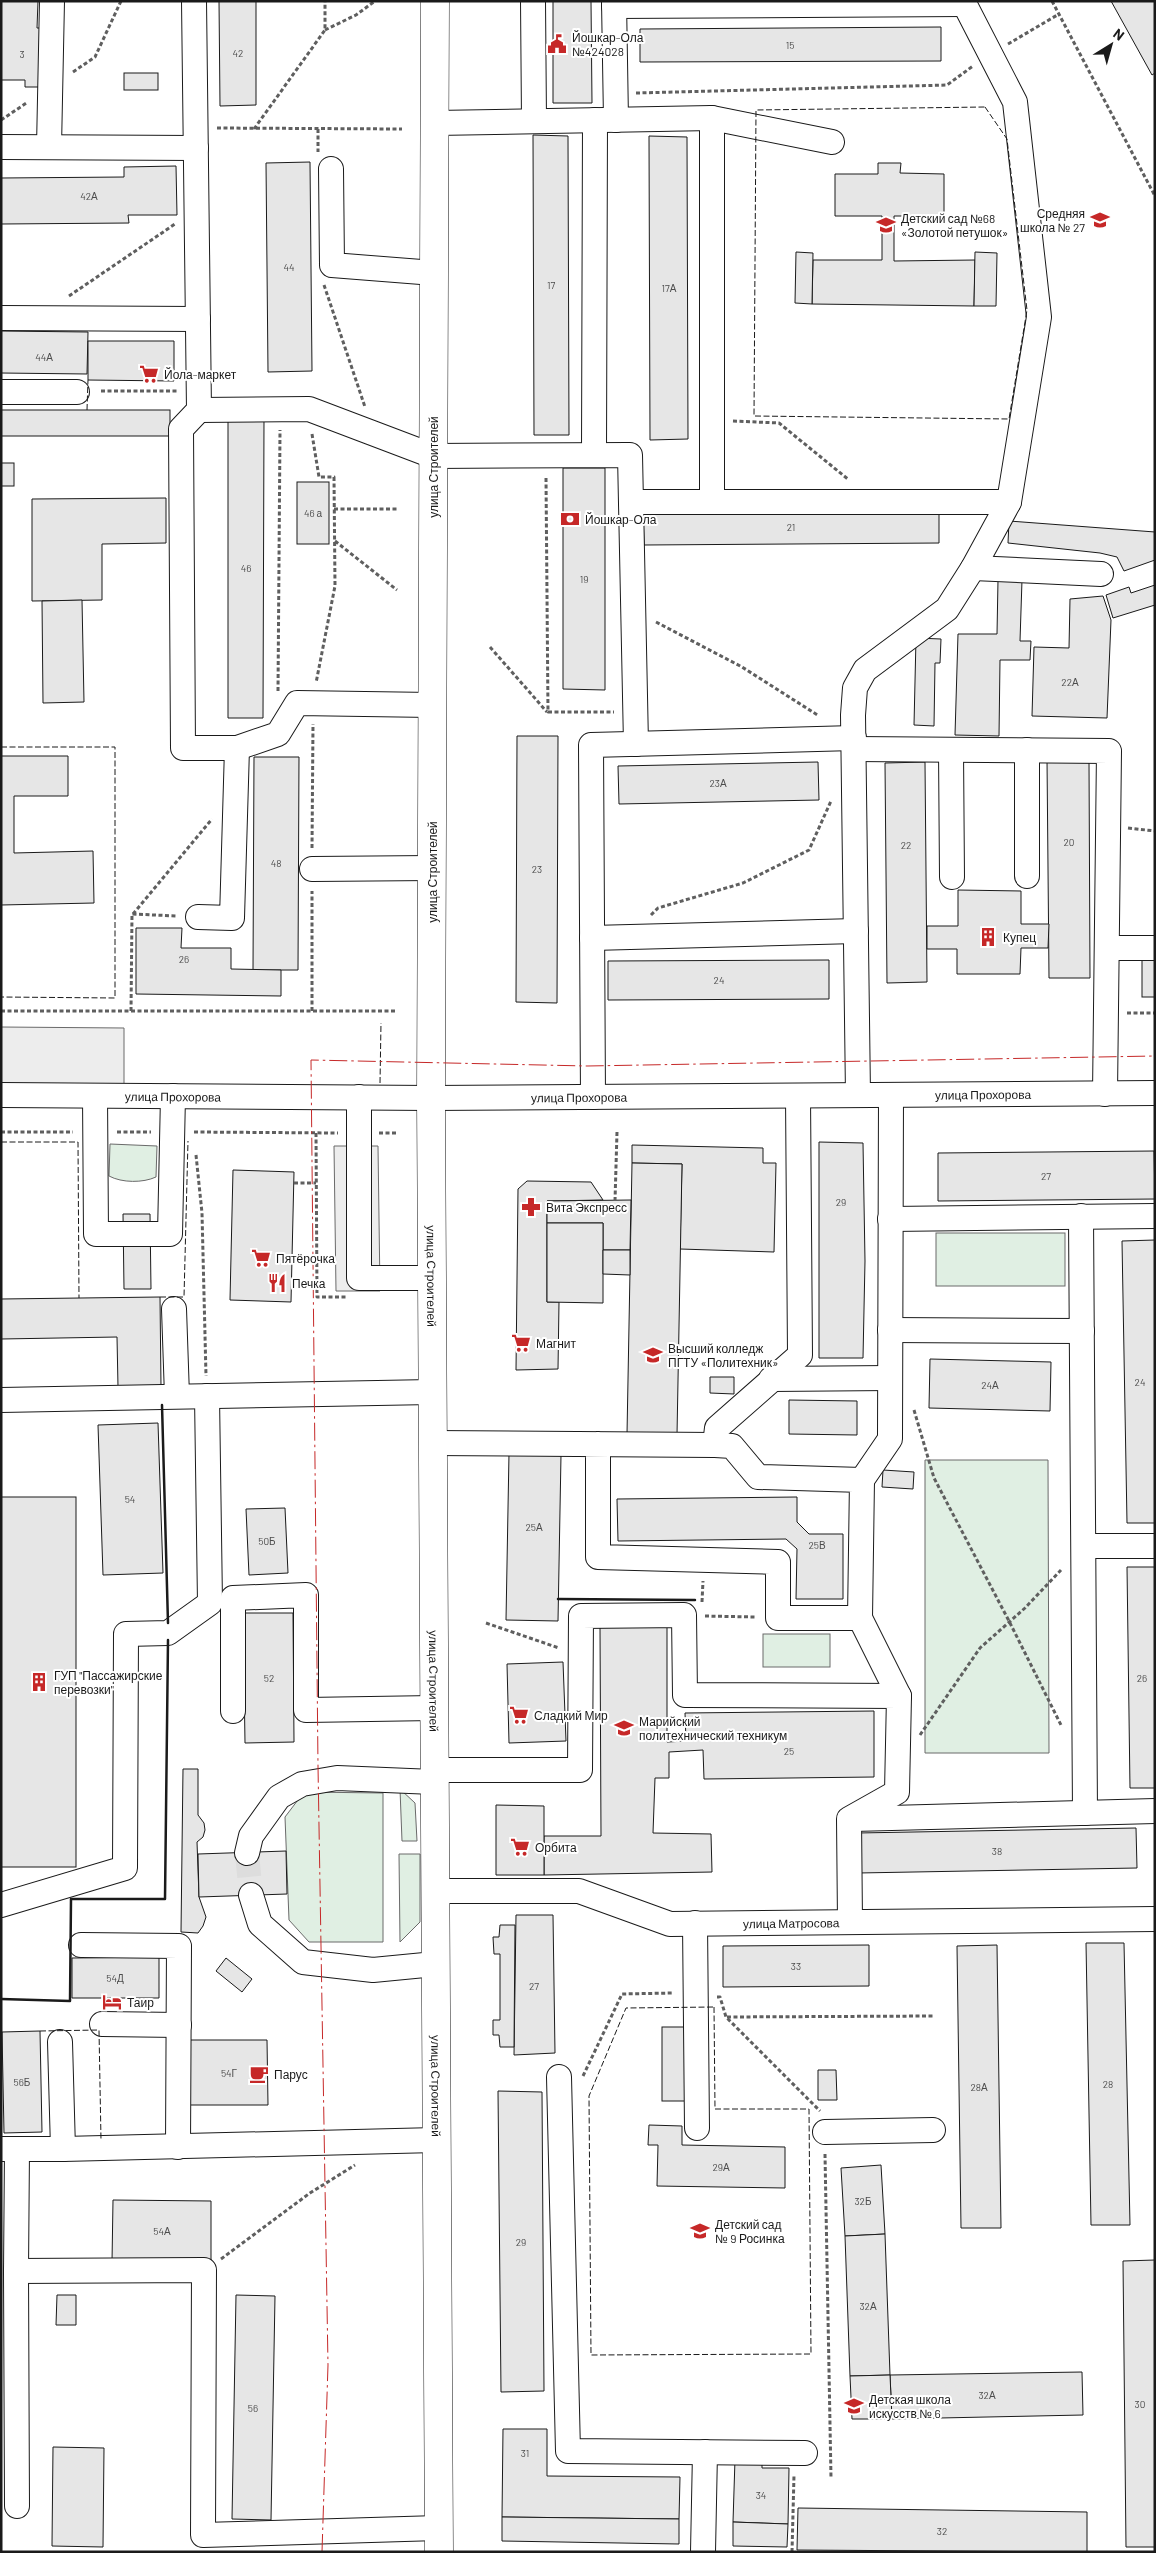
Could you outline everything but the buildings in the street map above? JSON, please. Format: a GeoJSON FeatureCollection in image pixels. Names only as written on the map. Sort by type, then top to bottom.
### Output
{"type":"FeatureCollection","features":[{"type":"Feature","properties":{"kind":"main road","name":"улица Строителей"},"geometry":{"type":"LineString","coordinates":[[436,1],[431,1098],[439,2540]]}},
{"type":"Feature","properties":{"kind":"street"},"geometry":{"type":"LineString","coordinates":[[49,147],[52,1]]}},
{"type":"Feature","properties":{"kind":"street"},"geometry":{"type":"LineString","coordinates":[[194,1],[199,400],[181,429],[183,748],[237,748],[278,734],[297,703],[432,706]]}},
{"type":"Feature","properties":{"kind":"street"},"geometry":{"type":"LineString","coordinates":[[533,1],[534,121]]}},
{"type":"Feature","properties":{"kind":"street"},"geometry":{"type":"LineString","coordinates":[[594,455],[606,120],[615,94],[614,4],[963,2],[1014,102],[1039,317],[1009,502],[973,568],[947,609],[865,670],[856,688],[854,744],[858,1095]]}},
{"type":"Feature","properties":{"kind":"street"},"geometry":{"type":"LineString","coordinates":[[435,123],[712,118],[832,142]]}},
{"type":"Feature","properties":{"kind":"street"},"geometry":{"type":"LineString","coordinates":[[712,118],[712,502]]}},
{"type":"Feature","properties":{"kind":"street"},"geometry":{"type":"LineString","coordinates":[[1,147],[49,147],[196,138]]}},
{"type":"Feature","properties":{"kind":"street"},"geometry":{"type":"LineString","coordinates":[[332,169],[332,265],[434,273]]}},
{"type":"Feature","properties":{"kind":"street"},"geometry":{"type":"LineString","coordinates":[[1,318],[198,319]]}},
{"type":"Feature","properties":{"kind":"street"},"geometry":{"type":"LineString","coordinates":[[1,392],[77,392]]}},
{"type":"Feature","properties":{"kind":"street"},"geometry":{"type":"LineString","coordinates":[[199,400],[280,409],[309,409],[374,431],[433,456],[630,455],[636,744]]}},
{"type":"Feature","properties":{"kind":"street"},"geometry":{"type":"LineString","coordinates":[[630,502],[1009,502]]}},
{"type":"Feature","properties":{"kind":"street"},"geometry":{"type":"LineString","coordinates":[[973,568],[1101,574]]}},
{"type":"Feature","properties":{"kind":"street"},"geometry":{"type":"LineString","coordinates":[[593,1097],[591,745],[636,744],[854,744],[951,750],[1109,751],[1105,1094]]}},
{"type":"Feature","properties":{"kind":"street"},"geometry":{"type":"LineString","coordinates":[[198,917],[232,918],[237,748]]}},
{"type":"Feature","properties":{"kind":"street"},"geometry":{"type":"LineString","coordinates":[[951,750],[952,877]]}},
{"type":"Feature","properties":{"kind":"street"},"geometry":{"type":"LineString","coordinates":[[1027,750],[1027,876]]}},
{"type":"Feature","properties":{"kind":"street"},"geometry":{"type":"LineString","coordinates":[[312,869],[432,868]]}},
{"type":"Feature","properties":{"kind":"street"},"geometry":{"type":"LineString","coordinates":[[592,938],[856,931]]}},
{"type":"Feature","properties":{"kind":"street"},"geometry":{"type":"LineString","coordinates":[[1107,948],[1155,948]]}},
{"type":"Feature","properties":{"kind":"street","name":"улица Прохорова"},"geometry":{"type":"LineString","coordinates":[[1,1095],[431,1098],[1155,1093]]}},
{"type":"Feature","properties":{"kind":"street"},"geometry":{"type":"LineString","coordinates":[[849,1819],[897,1792],[899,1696],[860,1618],[862,1480],[890,1439],[891,1095]]}},
{"type":"Feature","properties":{"kind":"street"},"geometry":{"type":"LineString","coordinates":[[95,1096],[96,1234],[170,1234],[183,1132],[173,1096]]}},
{"type":"Feature","properties":{"kind":"street"},"geometry":{"type":"LineString","coordinates":[[715,1445],[717,1428],[800,1355],[798,1096]]}},
{"type":"Feature","properties":{"kind":"street"},"geometry":{"type":"LineString","coordinates":[[359,1097],[358,1278],[432,1278]]}},
{"type":"Feature","properties":{"kind":"street"},"geometry":{"type":"LineString","coordinates":[[1081,1216],[1085,1813]]}},
{"type":"Feature","properties":{"kind":"street"},"geometry":{"type":"LineString","coordinates":[[890,1219],[1155,1216]]}},
{"type":"Feature","properties":{"kind":"street"},"geometry":{"type":"LineString","coordinates":[[174,1309],[177,1396]]}},
{"type":"Feature","properties":{"kind":"street"},"geometry":{"type":"LineString","coordinates":[[890,1330],[1082,1331]]}},
{"type":"Feature","properties":{"kind":"street"},"geometry":{"type":"LineString","coordinates":[[771,1379],[890,1378]]}},
{"type":"Feature","properties":{"kind":"street"},"geometry":{"type":"LineString","coordinates":[[1,1400],[432,1392]]}},
{"type":"Feature","properties":{"kind":"street"},"geometry":{"type":"LineString","coordinates":[[1,1905],[125,1868],[126,1634],[168,1633],[210,1603],[207,1396]]}},
{"type":"Feature","properties":{"kind":"street"},"geometry":{"type":"LineString","coordinates":[[432,1443],[732,1446],[758,1477],[862,1480]]}},
{"type":"Feature","properties":{"kind":"street"},"geometry":{"type":"LineString","coordinates":[[598,1444],[598,1557],[778,1562],[778,1618],[860,1618]]}},
{"type":"Feature","properties":{"kind":"street"},"geometry":{"type":"LineString","coordinates":[[1084,1546],[1155,1546]]}},
{"type":"Feature","properties":{"kind":"street"},"geometry":{"type":"LineString","coordinates":[[233,1712],[233,1598],[306,1595],[306,1710],[434,1708]]}},
{"type":"Feature","properties":{"kind":"street"},"geometry":{"type":"LineString","coordinates":[[248,1853],[251,1836],[279,1797],[302,1784],[337,1778],[580,1770],[581,1616],[693,1615],[685,1695],[899,1696]]}},
{"type":"Feature","properties":{"kind":"street"},"geometry":{"type":"LineString","coordinates":[[849,1819],[1155,1812]]}},
{"type":"Feature","properties":{"kind":"street"},"geometry":{"type":"LineString","coordinates":[[849,1819],[850,1922]]}},
{"type":"Feature","properties":{"kind":"street","name":"улица Матросова"},"geometry":{"type":"LineString","coordinates":[[435,1891],[580,1891],[670,1924],[1155,1919]]}},
{"type":"Feature","properties":{"kind":"street"},"geometry":{"type":"LineString","coordinates":[[251,1895],[260,1924],[303,1962],[373,1970],[435,1964]]}},
{"type":"Feature","properties":{"kind":"street"},"geometry":{"type":"LineString","coordinates":[[695,1923],[697,2128]]}},
{"type":"Feature","properties":{"kind":"street"},"geometry":{"type":"LineString","coordinates":[[81,1946],[179,1946],[178,2147]]}},
{"type":"Feature","properties":{"kind":"street"},"geometry":{"type":"LineString","coordinates":[[102,2024],[179,2025]]}},
{"type":"Feature","properties":{"kind":"street"},"geometry":{"type":"LineString","coordinates":[[60,2042],[63,2149]]}},
{"type":"Feature","properties":{"kind":"street"},"geometry":{"type":"LineString","coordinates":[[559,2077],[568,2451],[800,2452]]}},
{"type":"Feature","properties":{"kind":"street"},"geometry":{"type":"LineString","coordinates":[[824,2132],[933,2130]]}},
{"type":"Feature","properties":{"kind":"street"},"geometry":{"type":"LineString","coordinates":[[17,2506],[16,2271],[9,2149],[178,2147],[436,2140]]}},
{"type":"Feature","properties":{"kind":"street"},"geometry":{"type":"LineString","coordinates":[[16,2271],[204,2270],[203,2535],[439,2540]]}},
{"type":"Feature","properties":{"kind":"street"},"geometry":{"type":"LineString","coordinates":[[703,2552],[705,2452]]}},
{"type":"Feature","properties":{"kind":"path"},"geometry":{"type":"LineString","coordinates":[[325,1],[325,30]]}},
{"type":"Feature","properties":{"kind":"path"},"geometry":{"type":"LineString","coordinates":[[254,129],[325,30],[356,15],[375,1]]}},
{"type":"Feature","properties":{"kind":"path"},"geometry":{"type":"LineString","coordinates":[[1052,1],[1155,196]]}},
{"type":"Feature","properties":{"kind":"path"},"geometry":{"type":"LineString","coordinates":[[615,94],[947,85],[990,54],[1059,14]]}},
{"type":"Feature","properties":{"kind":"path"},"geometry":{"type":"LineString","coordinates":[[196,138],[254,129],[402,129]]}},
{"type":"Feature","properties":{"kind":"path"},"geometry":{"type":"LineString","coordinates":[[68,297],[197,210]]}},
{"type":"Feature","properties":{"kind":"path"},"geometry":{"type":"LineString","coordinates":[[101,391],[199,400]]}},
{"type":"Feature","properties":{"kind":"path"},"geometry":{"type":"LineString","coordinates":[[278,694],[280,409]]}},
{"type":"Feature","properties":{"kind":"path"},"geometry":{"type":"LineString","coordinates":[[309,409],[319,477],[334,477],[335,586],[313,703]]}},
{"type":"Feature","properties":{"kind":"path"},"geometry":{"type":"LineString","coordinates":[[712,420],[779,423],[876,502]]}},
{"type":"Feature","properties":{"kind":"path"},"geometry":{"type":"LineString","coordinates":[[545,455],[548,712]]}},
{"type":"Feature","properties":{"kind":"path"},"geometry":{"type":"LineString","coordinates":[[334,509],[398,509]]}},
{"type":"Feature","properties":{"kind":"path"},"geometry":{"type":"LineString","coordinates":[[334,540],[398,590]]}},
{"type":"Feature","properties":{"kind":"path"},"geometry":{"type":"LineString","coordinates":[[633,610],[742,666],[822,718]]}},
{"type":"Feature","properties":{"kind":"path"},"geometry":{"type":"LineString","coordinates":[[490,647],[548,712],[635,711]]}},
{"type":"Feature","properties":{"kind":"path"},"geometry":{"type":"LineString","coordinates":[[630,937],[658,908],[743,883],[809,850],[831,800]]}},
{"type":"Feature","properties":{"kind":"path"},"geometry":{"type":"LineString","coordinates":[[131,1011],[132,914],[214,817],[235,809]]}},
{"type":"Feature","properties":{"kind":"path"},"geometry":{"type":"LineString","coordinates":[[132,914],[198,917]]}},
{"type":"Feature","properties":{"kind":"path"},"geometry":{"type":"LineString","coordinates":[[1,1011],[396,1011]]}},
{"type":"Feature","properties":{"kind":"path"},"geometry":{"type":"LineString","coordinates":[[1106,1013],[1155,1013]]}},
{"type":"Feature","properties":{"kind":"path"},"geometry":{"type":"LineString","coordinates":[[1,1132],[396,1133]]}},
{"type":"Feature","properties":{"kind":"path"},"geometry":{"type":"LineString","coordinates":[[183,1132],[194,1141]]}},
{"type":"Feature","properties":{"kind":"path"},"geometry":{"type":"LineString","coordinates":[[615,1200],[617,1132]]}},
{"type":"Feature","properties":{"kind":"path"},"geometry":{"type":"LineString","coordinates":[[316,1133],[317,1298],[352,1297]]}},
{"type":"Feature","properties":{"kind":"path"},"geometry":{"type":"LineString","coordinates":[[195,1150],[202,1213],[207,1396]]}},
{"type":"Feature","properties":{"kind":"path"},"geometry":{"type":"LineString","coordinates":[[294,1184],[316,1183]]}},
{"type":"Feature","properties":{"kind":"path"},"geometry":{"type":"LineString","coordinates":[[912,1404],[934,1478],[1009,1621],[1064,1733]]}},
{"type":"Feature","properties":{"kind":"path"},"geometry":{"type":"LineString","coordinates":[[897,1768],[980,1648],[1084,1546]]}},
{"type":"Feature","properties":{"kind":"path"},"geometry":{"type":"LineString","coordinates":[[703,1560],[693,1615],[778,1618]]}},
{"type":"Feature","properties":{"kind":"path"},"geometry":{"type":"LineString","coordinates":[[486,1623],[581,1656]]}},
{"type":"Feature","properties":{"kind":"path"},"geometry":{"type":"LineString","coordinates":[[726,2017],[933,2016]]}},
{"type":"Feature","properties":{"kind":"path"},"geometry":{"type":"LineString","coordinates":[[824,2132],[831,2478]]}},
{"type":"Feature","properties":{"kind":"path"},"geometry":{"type":"LineString","coordinates":[[204,2270],[249,2240],[310,2192],[360,2162]]}},
{"type":"Feature","properties":{"kind":"path"},"geometry":{"type":"LineString","coordinates":[[792,2552],[800,2452]]}},
{"type":"Feature","properties":{"kind":"green space"},"geometry":{"type":"Polygon","coordinates":[[[110,1144],[157,1146],[156,1177],[132,1181],[120,1180],[109,1176],[110,1144]]]}},
{"type":"Feature","properties":{"kind":"green space"},"geometry":{"type":"Polygon","coordinates":[[[936,1233],[1065,1233],[1065,1286],[936,1286],[936,1233]]]}},
{"type":"Feature","properties":{"kind":"green space"},"geometry":{"type":"Polygon","coordinates":[[[925,1460],[1048,1460],[1049,1753],[925,1753],[925,1460]]]}},
{"type":"Feature","properties":{"kind":"green space"},"geometry":{"type":"Polygon","coordinates":[[[763,1634],[830,1634],[830,1667],[763,1667],[763,1634]]]}},
{"type":"Feature","properties":{"kind":"green space"},"geometry":{"type":"Polygon","coordinates":[[[400,1789],[415,1803],[417,1841],[402,1841],[400,1789]]]}},
{"type":"Feature","properties":{"kind":"green space"},"geometry":{"type":"Polygon","coordinates":[[[304,1792],[383,1793],[383,1942],[309,1942],[289,1920],[285,1817],[304,1792]]]}},
{"type":"Feature","properties":{"kind":"green space"},"geometry":{"type":"Polygon","coordinates":[[[399,1854],[420,1854],[420,1922],[400,1942],[399,1854]]]}},
{"type":"Feature","properties":{"kind":"shaded area"},"geometry":{"type":"Polygon","coordinates":[[[1,1027],[124,1028],[124,1086],[1,1085],[1,1027]]]}},
{"type":"Feature","properties":{"kind":"shaded area"},"geometry":{"type":"Polygon","coordinates":[[[334,1146],[378,1146],[380,1291],[336,1291],[334,1146]]]}},
{"type":"Feature","properties":{"kind":"tunnel"},"geometry":{"type":"LineString","coordinates":[[247,1853],[251,1895]]}},
{"type":"Feature","properties":{"kind":"fence"},"geometry":{"type":"LineString","coordinates":[[985,107],[1007,139],[1027,310],[1009,419],[754,416],[756,110],[985,107]]}},
{"type":"Feature","properties":{"kind":"fence"},"geometry":{"type":"LineString","coordinates":[[87,410],[88,380]]}},
{"type":"Feature","properties":{"kind":"fence"},"geometry":{"type":"LineString","coordinates":[[1,747],[115,747],[115,998],[1,997]]}},
{"type":"Feature","properties":{"kind":"fence"},"geometry":{"type":"LineString","coordinates":[[380,1083],[381,1023]]}},
{"type":"Feature","properties":{"kind":"fence"},"geometry":{"type":"LineString","coordinates":[[160,1297],[184,1297],[188,1141]]}},
{"type":"Feature","properties":{"kind":"fence"},"geometry":{"type":"LineString","coordinates":[[1,1142],[78,1142],[79,1298]]}},
{"type":"Feature","properties":{"kind":"fence"},"geometry":{"type":"LineString","coordinates":[[714,2007],[715,2109],[809,2109],[811,2354],[591,2355],[589,2096],[626,2008],[714,2007]]}},
{"type":"Feature","properties":{"kind":"fence"},"geometry":{"type":"LineString","coordinates":[[40,2031],[99,2030],[101,2140]]}},
{"type":"Feature","properties":{"kind":"wall"},"geometry":{"type":"LineString","coordinates":[[162,1405],[168,1623]]}},
{"type":"Feature","properties":{"kind":"wall"},"geometry":{"type":"LineString","coordinates":[[558,1599],[695,1600]]}},
{"type":"Feature","properties":{"kind":"wall"},"geometry":{"type":"LineString","coordinates":[[1,1999],[70,2001],[71,1899],[165,1899],[168,1640]]}},
{"type":"Feature","properties":{"kind":"power"},"geometry":{"type":"LineString","coordinates":[[322,2552],[328,2365],[318,1766],[311,1060],[587,1066],[1155,1056]]}},
{"type":"Feature","properties":{"kind":"place","name":"Йошкар-Ола №424028"},"geometry":{"type":"Point","coordinates":[557,44]}},
{"type":"Feature","properties":{"kind":"place","name":"Средняя школа № 27"},"geometry":{"type":"Point","coordinates":[1100,220]}},
{"type":"Feature","properties":{"kind":"place","name":"Детский сад №68 «Золотой петушок»"},"geometry":{"type":"Point","coordinates":[886,225]}},
{"type":"Feature","properties":{"kind":"place","name":"Йола-маркет"},"geometry":{"type":"Point","coordinates":[149,374]}},
{"type":"Feature","properties":{"kind":"place","name":"Йошкар-Ола"},"geometry":{"type":"Point","coordinates":[570,519]}},
{"type":"Feature","properties":{"kind":"place","name":"Купец"},"geometry":{"type":"Point","coordinates":[988,937]}},
{"type":"Feature","properties":{"kind":"place","name":"Вита Экспресс"},"geometry":{"type":"Point","coordinates":[531,1207]}},
{"type":"Feature","properties":{"kind":"place","name":"Пятёрочка"},"geometry":{"type":"Point","coordinates":[261,1258]}},
{"type":"Feature","properties":{"kind":"place","name":"Печка"},"geometry":{"type":"Point","coordinates":[277,1283]}},
{"type":"Feature","properties":{"kind":"place","name":"Магнит"},"geometry":{"type":"Point","coordinates":[521,1343]}},
{"type":"Feature","properties":{"kind":"place","name":"Высший колледж ПГТУ «Политехник»"},"geometry":{"type":"Point","coordinates":[653,1355]}},
{"type":"Feature","properties":{"kind":"place","name":"ГУП \"Пассажирские перевозки\""},"geometry":{"type":"Point","coordinates":[39,1682]}},
{"type":"Feature","properties":{"kind":"place","name":"Сладкий Мир"},"geometry":{"type":"Point","coordinates":[519,1715]}},
{"type":"Feature","properties":{"kind":"place","name":"Марийский политехнический техникум"},"geometry":{"type":"Point","coordinates":[624,1728]}},
{"type":"Feature","properties":{"kind":"place","name":"Орбита"},"geometry":{"type":"Point","coordinates":[520,1847]}},
{"type":"Feature","properties":{"kind":"place","name":"Таир"},"geometry":{"type":"Point","coordinates":[112,2002]}},
{"type":"Feature","properties":{"kind":"place","name":"Парус"},"geometry":{"type":"Point","coordinates":[259,2074]}},
{"type":"Feature","properties":{"kind":"place","name":"Детский сад № 9 Росинка"},"geometry":{"type":"Point","coordinates":[700,2231]}},
{"type":"Feature","properties":{"kind":"place","name":"Детская школа искусств № 6"},"geometry":{"type":"Point","coordinates":[854,2406]}}]}
